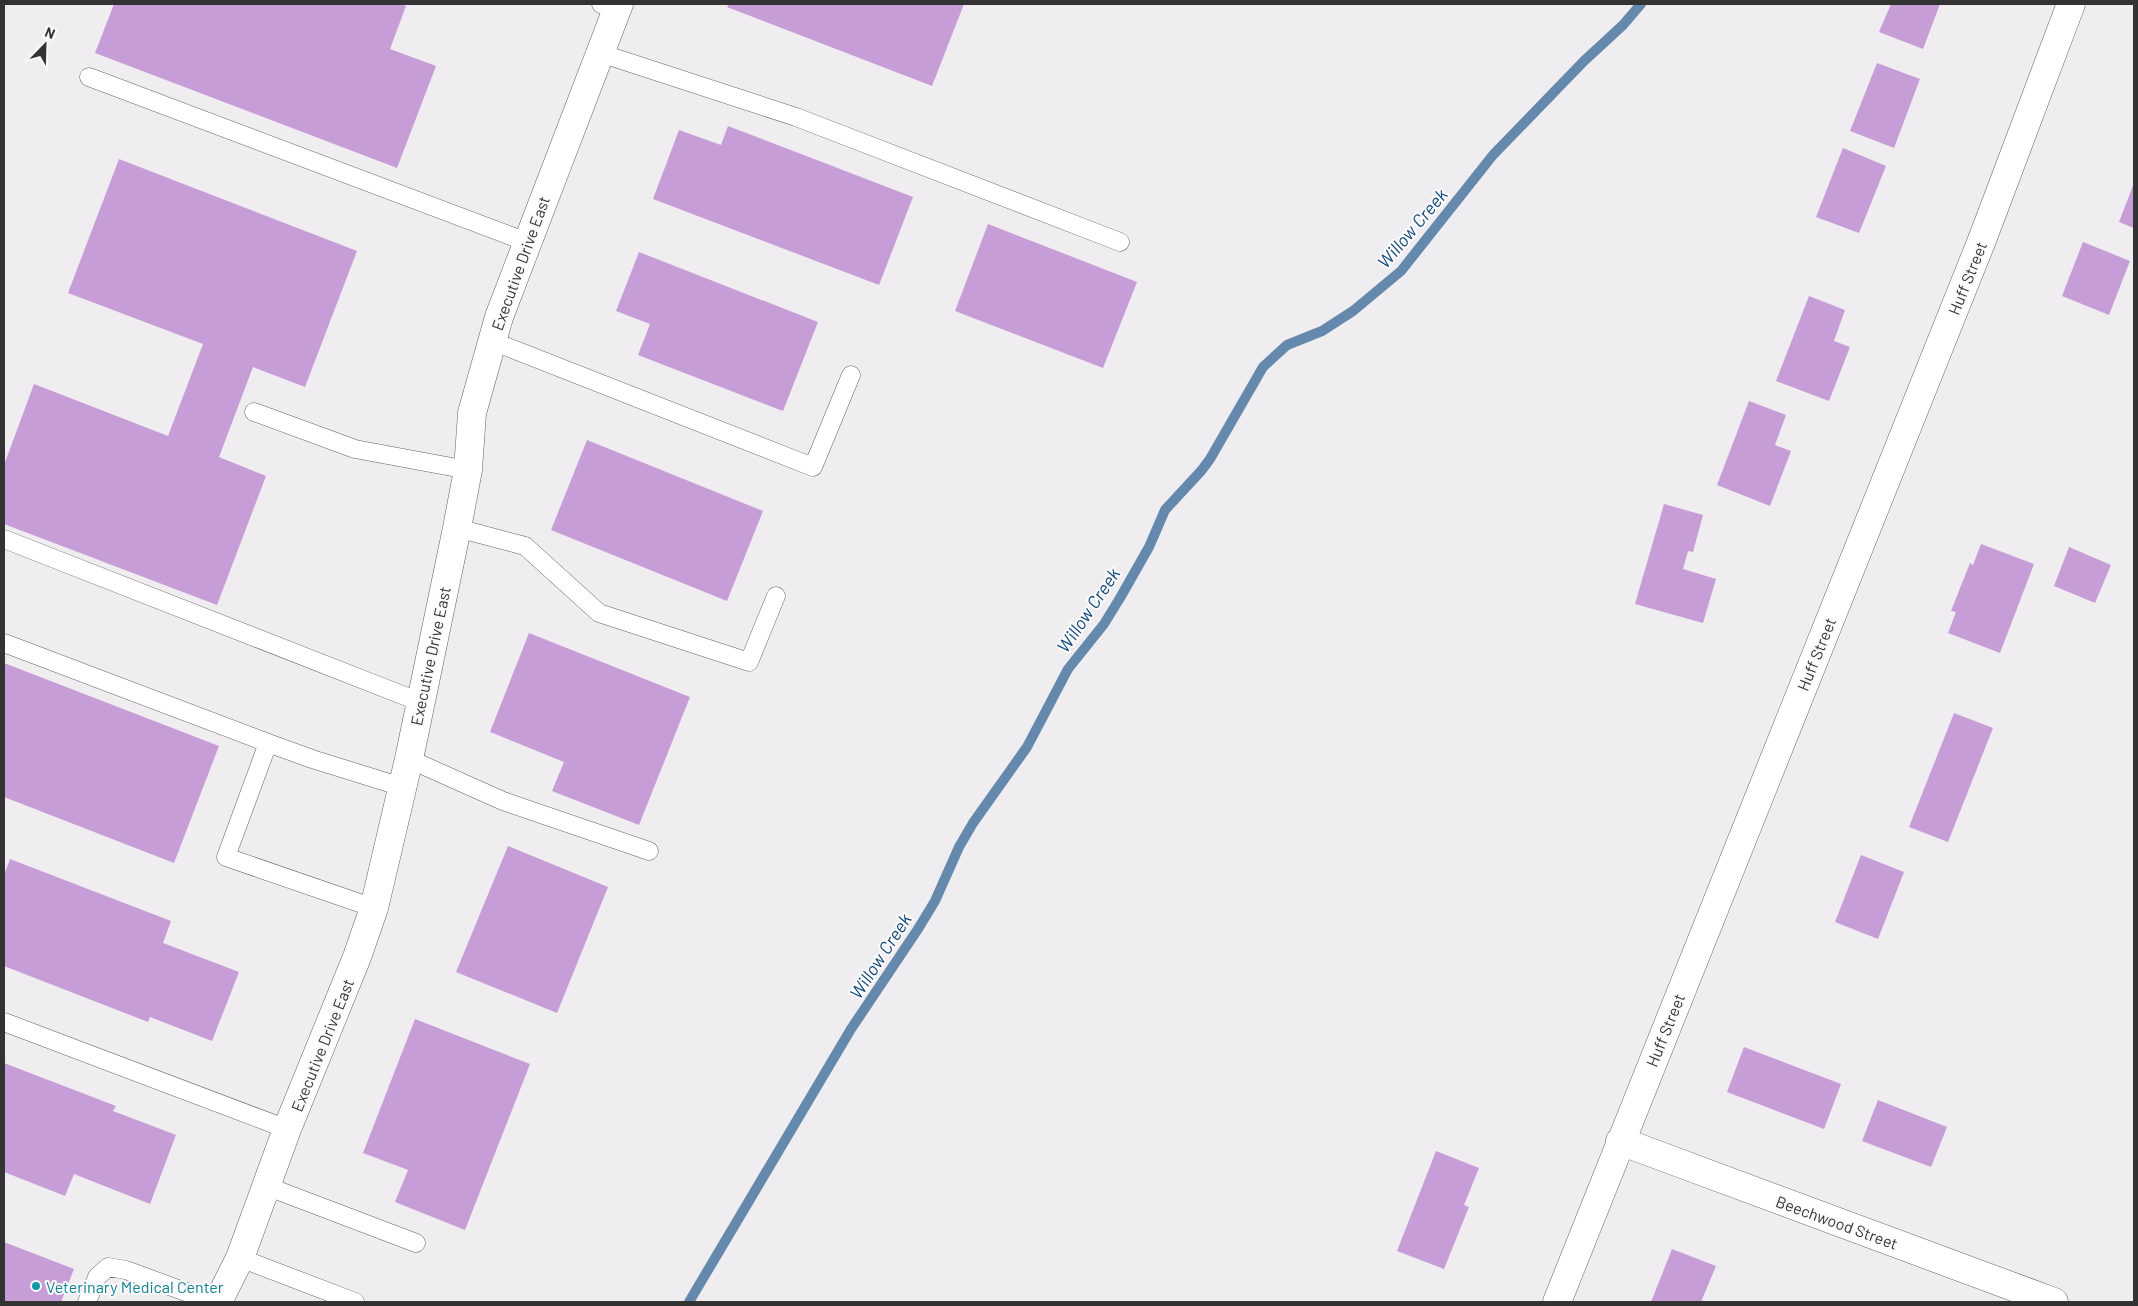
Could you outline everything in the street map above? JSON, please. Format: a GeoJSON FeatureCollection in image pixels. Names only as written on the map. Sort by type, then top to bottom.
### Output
{"type":"FeatureCollection","features":[{"type":"Feature","properties":{"kind":"street","name":"Huff Street"},"geometry":{"type":"LineString","coordinates":[[1556,1302],[1982,240],[2071,4]]}},
{"type":"Feature","properties":{"kind":"street","name":"Executive Drive East"},"geometry":{"type":"LineString","coordinates":[[218,1302],[240,1258],[288,1129],[357,957],[374,908],[409,759],[457,528],[468,470],[472,413],[499,317],[600,53],[612,6]]}},
{"type":"Feature","properties":{"kind":"street","name":"Beechwood Street"},"geometry":{"type":"LineString","coordinates":[[1620,1142],[2054,1302]]}},
{"type":"Feature","properties":{"kind":"lane"},"geometry":{"type":"LineString","coordinates":[[600,53],[796,117],[1120,242]]}},
{"type":"Feature","properties":{"kind":"lane"},"geometry":{"type":"LineString","coordinates":[[89,77],[527,242]]}},
{"type":"Feature","properties":{"kind":"lane"},"geometry":{"type":"LineString","coordinates":[[492,341],[814,467],[851,375]]}},
{"type":"Feature","properties":{"kind":"lane"},"geometry":{"type":"LineString","coordinates":[[254,412],[355,449],[468,470]]}},
{"type":"Feature","properties":{"kind":"lane"},"geometry":{"type":"LineString","coordinates":[[457,528],[525,546],[599,613],[749,662],[776,596]]}},
{"type":"Feature","properties":{"kind":"lane"},"geometry":{"type":"LineString","coordinates":[[4,539],[420,702]]}},
{"type":"Feature","properties":{"kind":"lane"},"geometry":{"type":"LineString","coordinates":[[4,643],[312,759],[402,787]]}},
{"type":"Feature","properties":{"kind":"lane"},"geometry":{"type":"LineString","coordinates":[[268,743],[226,857],[374,908]]}},
{"type":"Feature","properties":{"kind":"lane"},"geometry":{"type":"LineString","coordinates":[[409,759],[503,801],[649,851]]}},
{"type":"Feature","properties":{"kind":"lane"},"geometry":{"type":"LineString","coordinates":[[4,1022],[288,1129]]}},
{"type":"Feature","properties":{"kind":"lane"},"geometry":{"type":"LineString","coordinates":[[266,1186],[416,1243]]}},
{"type":"Feature","properties":{"kind":"lane"},"geometry":{"type":"LineString","coordinates":[[240,1258],[356,1302]]}},
{"type":"Feature","properties":{"kind":"lane"},"geometry":{"type":"LineString","coordinates":[[87,1302],[97,1277],[108,1267],[126,1270],[213,1302]]}},
{"type":"Feature","properties":{"kind":"building"},"geometry":{"type":"Polygon","coordinates":[[[114,4],[401,4],[406,6],[390,49],[436,66],[397,168],[95,53],[114,4]]]}},
{"type":"Feature","properties":{"kind":"building"},"geometry":{"type":"Polygon","coordinates":[[[729,4],[964,4],[932,86],[727,7],[729,4]]]}},
{"type":"Feature","properties":{"kind":"building"},"geometry":{"type":"Polygon","coordinates":[[[1891,4],[1940,4],[1923,49],[1879,32],[1891,4]]]}},
{"type":"Feature","properties":{"kind":"building"},"geometry":{"type":"Polygon","coordinates":[[[1877,63],[1920,79],[1894,148],[1850,131],[1877,63]]]}},
{"type":"Feature","properties":{"kind":"building"},"geometry":{"type":"Polygon","coordinates":[[[728,126],[913,197],[879,285],[653,199],[679,130],[721,145],[728,126]]]}},
{"type":"Feature","properties":{"kind":"building"},"geometry":{"type":"Polygon","coordinates":[[[1843,148],[1886,166],[1859,233],[1816,217],[1843,148]]]}},
{"type":"Feature","properties":{"kind":"building"},"geometry":{"type":"Polygon","coordinates":[[[119,159],[357,251],[305,387],[253,367],[219,457],[266,476],[217,605],[4,524],[4,465],[34,384],[168,436],[203,344],[68,293],[119,159]]]}},
{"type":"Feature","properties":{"kind":"building"},"geometry":{"type":"Polygon","coordinates":[[[2134,183],[2134,228],[2119,222],[2134,183]]]}},
{"type":"Feature","properties":{"kind":"building"},"geometry":{"type":"Polygon","coordinates":[[[988,224],[1137,282],[1103,368],[955,311],[988,224]]]}},
{"type":"Feature","properties":{"kind":"building"},"geometry":{"type":"Polygon","coordinates":[[[2083,242],[2130,261],[2109,315],[2062,296],[2083,242]]]}},
{"type":"Feature","properties":{"kind":"building"},"geometry":{"type":"Polygon","coordinates":[[[639,252],[818,322],[783,411],[638,355],[650,324],[616,311],[639,252]]]}},
{"type":"Feature","properties":{"kind":"building"},"geometry":{"type":"Polygon","coordinates":[[[1809,296],[1845,310],[1834,341],[1850,347],[1829,401],[1776,381],[1809,296]]]}},
{"type":"Feature","properties":{"kind":"building"},"geometry":{"type":"Polygon","coordinates":[[[1749,401],[1786,415],[1775,445],[1791,451],[1770,506],[1717,485],[1749,401]]]}},
{"type":"Feature","properties":{"kind":"building"},"geometry":{"type":"Polygon","coordinates":[[[587,440],[763,511],[727,601],[551,530],[587,440]]]}},
{"type":"Feature","properties":{"kind":"building"},"geometry":{"type":"Polygon","coordinates":[[[1664,504],[1703,515],[1693,552],[1688,551],[1683,569],[1716,579],[1703,623],[1635,604],[1664,504]]]}},
{"type":"Feature","properties":{"kind":"building"},"geometry":{"type":"Polygon","coordinates":[[[1981,544],[2034,564],[2000,653],[1948,633],[1956,612],[1951,611],[1970,563],[1973,565],[1981,544]]]}},
{"type":"Feature","properties":{"kind":"building"},"geometry":{"type":"Polygon","coordinates":[[[2069,547],[2111,565],[2095,603],[2054,586],[2069,547]]]}},
{"type":"Feature","properties":{"kind":"building"},"geometry":{"type":"Polygon","coordinates":[[[529,633],[690,697],[639,825],[552,791],[564,762],[490,732],[529,633]]]}},
{"type":"Feature","properties":{"kind":"building"},"geometry":{"type":"Polygon","coordinates":[[[4,663],[219,746],[174,863],[4,797],[4,663]]]}},
{"type":"Feature","properties":{"kind":"building"},"geometry":{"type":"Polygon","coordinates":[[[1954,713],[1993,728],[1948,842],[1909,827],[1954,713]]]}},
{"type":"Feature","properties":{"kind":"building"},"geometry":{"type":"Polygon","coordinates":[[[508,846],[608,887],[557,1013],[456,972],[508,846]]]}},
{"type":"Feature","properties":{"kind":"building"},"geometry":{"type":"Polygon","coordinates":[[[1861,855],[1904,872],[1878,939],[1835,922],[1861,855]]]}},
{"type":"Feature","properties":{"kind":"building"},"geometry":{"type":"Polygon","coordinates":[[[10,859],[171,921],[163,943],[239,972],[212,1041],[150,1017],[148,1022],[4,966],[4,875],[10,859]]]}},
{"type":"Feature","properties":{"kind":"building"},"geometry":{"type":"Polygon","coordinates":[[[415,1019],[530,1064],[465,1230],[395,1202],[408,1170],[363,1153],[415,1019]]]}},
{"type":"Feature","properties":{"kind":"building"},"geometry":{"type":"Polygon","coordinates":[[[1744,1047],[1841,1084],[1824,1129],[1727,1092],[1744,1047]]]}},
{"type":"Feature","properties":{"kind":"building"},"geometry":{"type":"Polygon","coordinates":[[[4,1063],[116,1106],[113,1111],[176,1135],[150,1204],[74,1174],[65,1196],[4,1172],[4,1063]]]}},
{"type":"Feature","properties":{"kind":"building"},"geometry":{"type":"Polygon","coordinates":[[[1878,1100],[1947,1127],[1931,1167],[1862,1141],[1878,1100]]]}},
{"type":"Feature","properties":{"kind":"building"},"geometry":{"type":"Polygon","coordinates":[[[1436,1151],[1479,1168],[1464,1205],[1469,1207],[1444,1269],[1397,1251],[1436,1151]]]}},
{"type":"Feature","properties":{"kind":"building","name":"Veterinary Medical Center"},"geometry":{"type":"Polygon","coordinates":[[[4,1242],[74,1269],[61,1302],[4,1302],[4,1242]]]}},
{"type":"Feature","properties":{"kind":"building"},"geometry":{"type":"Polygon","coordinates":[[[1672,1249],[1716,1266],[1701,1302],[1651,1302],[1672,1249]]]}},
{"type":"Feature","properties":{"kind":"waterway","name":"Willow Creek"},"geometry":{"type":"LineString","coordinates":[[689,1302],[851,1029],[935,901],[959,847],[973,823],[1027,747],[1068,669],[1104,624],[1120,598],[1149,547],[1165,510],[1210,459],[1263,367],[1287,345],[1322,331],[1353,311],[1401,271],[1493,155],[1584,61],[1623,25],[1641,4]]}},
{"type":"Feature","properties":{"kind":"place","name":"Veterinary Medical Center"},"geometry":{"type":"Point","coordinates":[36,1286]}}]}
